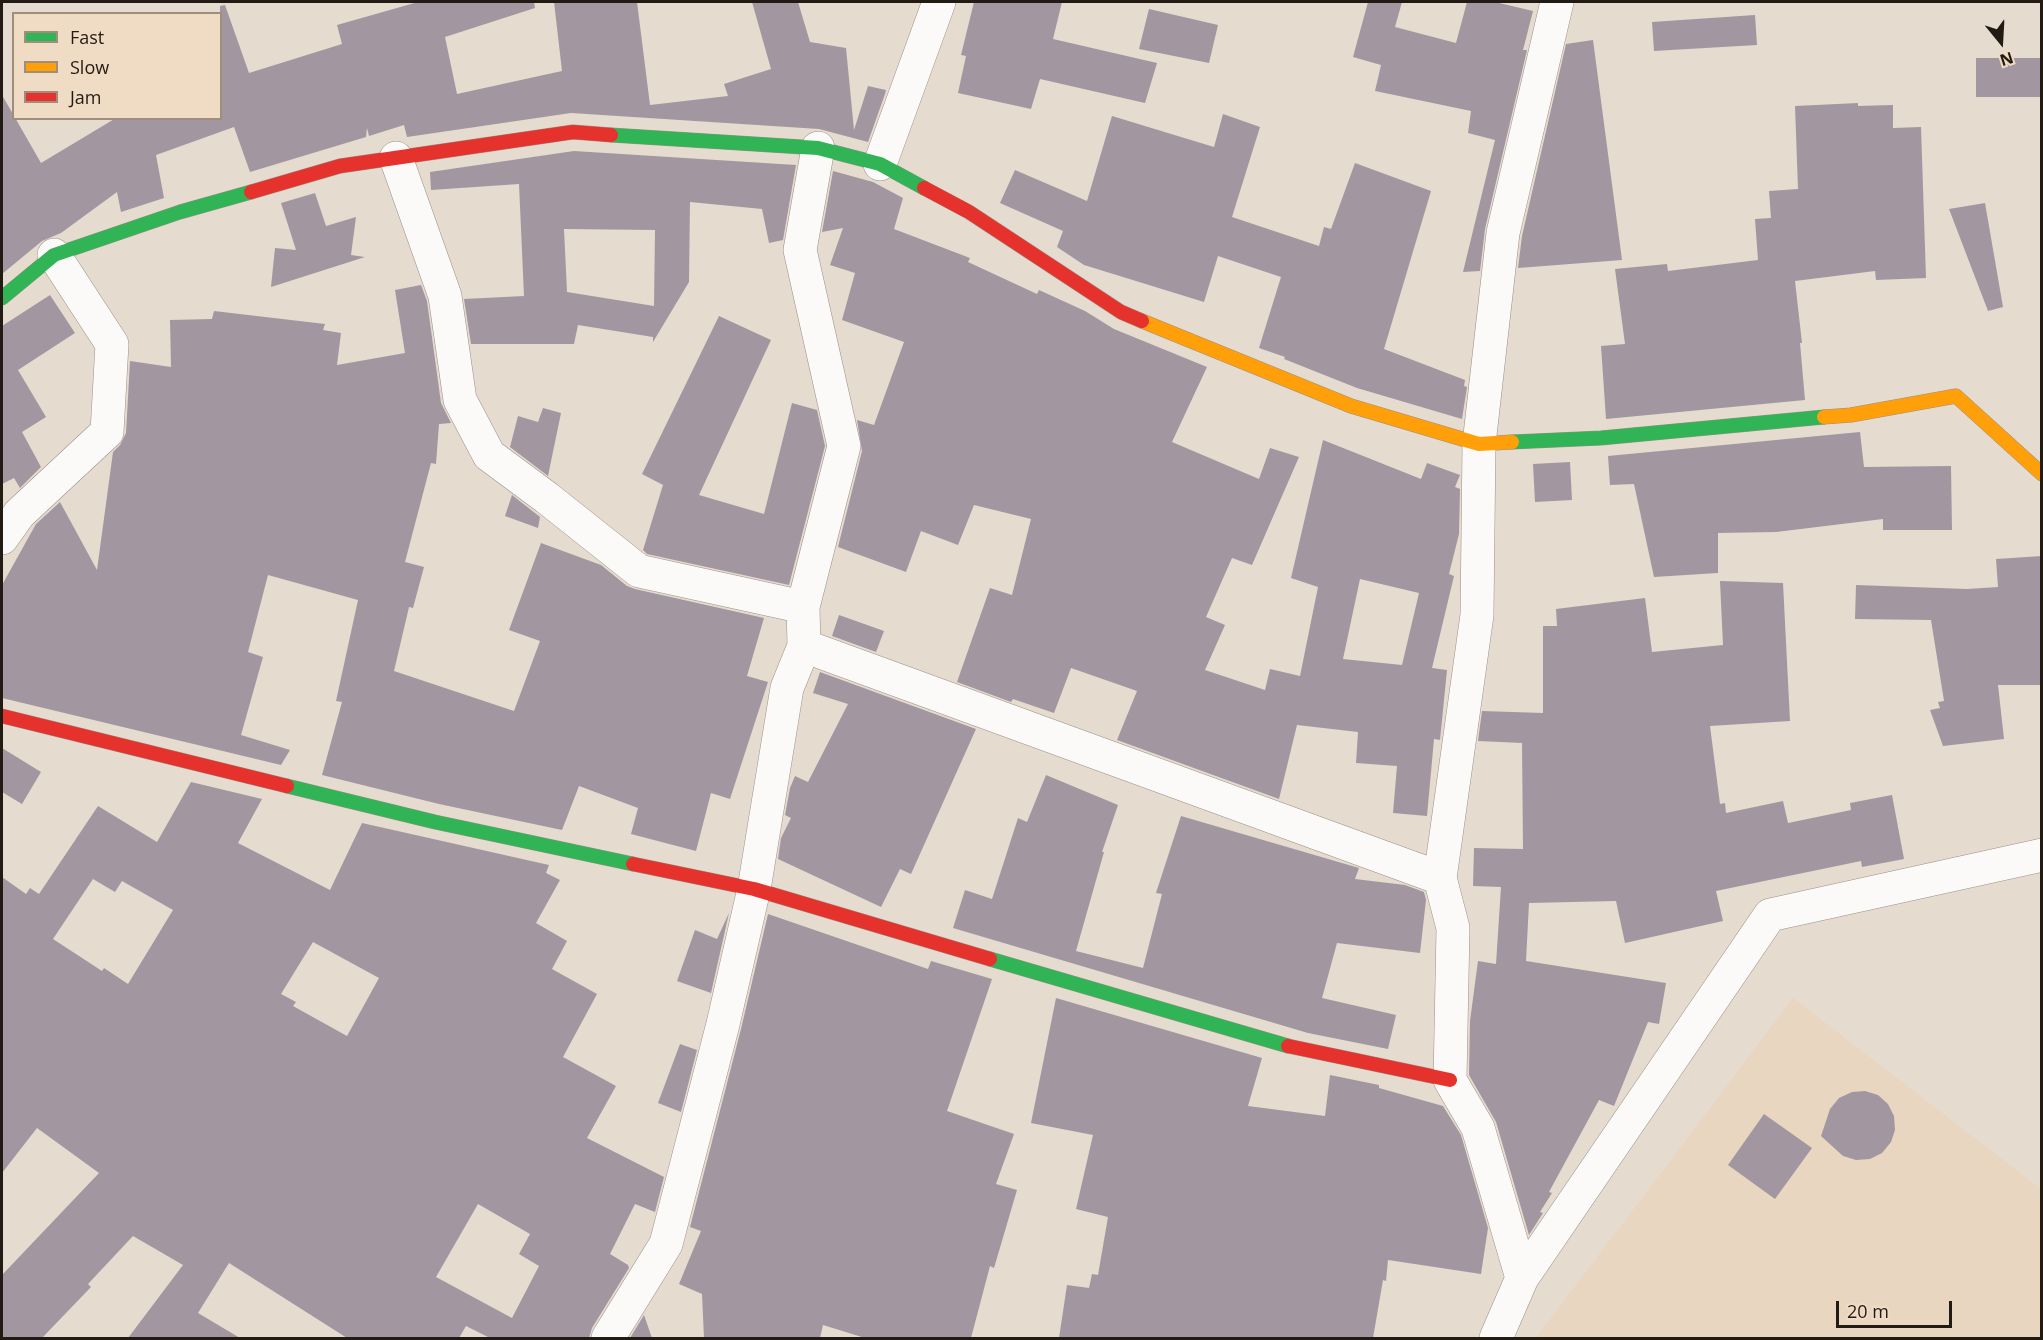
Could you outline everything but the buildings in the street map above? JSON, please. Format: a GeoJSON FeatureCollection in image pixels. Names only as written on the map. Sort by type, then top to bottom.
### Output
{"type":"FeatureCollection","features":[{"type":"Feature","properties":{"kind":"street"},"geometry":{"type":"LineString","coordinates":[[880,164],[939,2]]}},
{"type":"Feature","properties":{"kind":"street"},"geometry":{"type":"LineString","coordinates":[[1522,1278],[1478,1128],[1450,1080],[1453,928],[1440,878],[1477,615],[1479,444],[1503,233],[1557,2]]}},
{"type":"Feature","properties":{"kind":"street"},"geometry":{"type":"LineString","coordinates":[[2,298],[54,255],[180,212],[340,165],[573,132],[818,148],[880,164],[969,212],[1121,312],[1351,406],[1479,444],[1601,438],[1851,415],[1956,396],[2042,474]]}},
{"type":"Feature","properties":{"kind":"street"},"geometry":{"type":"LineString","coordinates":[[608,1338],[666,1244],[723,1024],[754,889],[788,688],[804,646],[803,607],[844,446],[800,250],[818,148]]}},
{"type":"Feature","properties":{"kind":"street"},"geometry":{"type":"LineString","coordinates":[[396,158],[445,296],[460,400],[489,454],[639,571],[803,607]]}},
{"type":"Feature","properties":{"kind":"street"},"geometry":{"type":"LineString","coordinates":[[2,538],[19,514],[107,432],[112,344],[54,255]]}},
{"type":"Feature","properties":{"kind":"street"},"geometry":{"type":"LineString","coordinates":[[804,646],[1440,878]]}},
{"type":"Feature","properties":{"kind":"street"},"geometry":{"type":"LineString","coordinates":[[2,716],[435,822],[754,889],[1304,1051],[1450,1080]]}},
{"type":"Feature","properties":{"kind":"street"},"geometry":{"type":"LineString","coordinates":[[1496,1338],[1522,1278],[1770,915],[2041,854]]}},
{"type":"Feature","properties":{"kind":"shaded area"},"geometry":{"type":"Polygon","coordinates":[[[1793,998],[2041,1189],[2041,1338],[1536,1338],[1793,998]]]}},
{"type":"Feature","properties":{"kind":"traffic: fast"},"geometry":{"type":"LineString","coordinates":[[611,135],[818,148],[880,164],[924,188]]}},
{"type":"Feature","properties":{"kind":"traffic: fast"},"geometry":{"type":"LineString","coordinates":[[2,298],[54,255],[180,212],[251,192]]}},
{"type":"Feature","properties":{"kind":"traffic: fast"},"geometry":{"type":"LineString","coordinates":[[1512,442],[1601,438],[1824,417]]}},
{"type":"Feature","properties":{"kind":"traffic: fast"},"geometry":{"type":"LineString","coordinates":[[287,786],[435,822],[633,864]]}},
{"type":"Feature","properties":{"kind":"traffic: fast"},"geometry":{"type":"LineString","coordinates":[[990,959],[1288,1046]]}},
{"type":"Feature","properties":{"kind":"traffic: slow"},"geometry":{"type":"LineString","coordinates":[[1142,321],[1351,406],[1479,444],[1512,442]]}},
{"type":"Feature","properties":{"kind":"traffic: slow"},"geometry":{"type":"LineString","coordinates":[[1824,417],[1851,415],[1956,396],[2042,474]]}},
{"type":"Feature","properties":{"kind":"traffic: jam"},"geometry":{"type":"LineString","coordinates":[[251,192],[340,166],[573,132],[611,135]]}},
{"type":"Feature","properties":{"kind":"traffic: jam"},"geometry":{"type":"LineString","coordinates":[[924,188],[969,212],[1121,312],[1142,321]]}},
{"type":"Feature","properties":{"kind":"traffic: jam"},"geometry":{"type":"LineString","coordinates":[[2,716],[287,786]]}},
{"type":"Feature","properties":{"kind":"traffic: jam"},"geometry":{"type":"LineString","coordinates":[[633,864],[754,889],[990,959]]}},
{"type":"Feature","properties":{"kind":"traffic: jam"},"geometry":{"type":"LineString","coordinates":[[1288,1046],[1450,1080]]}}]}
